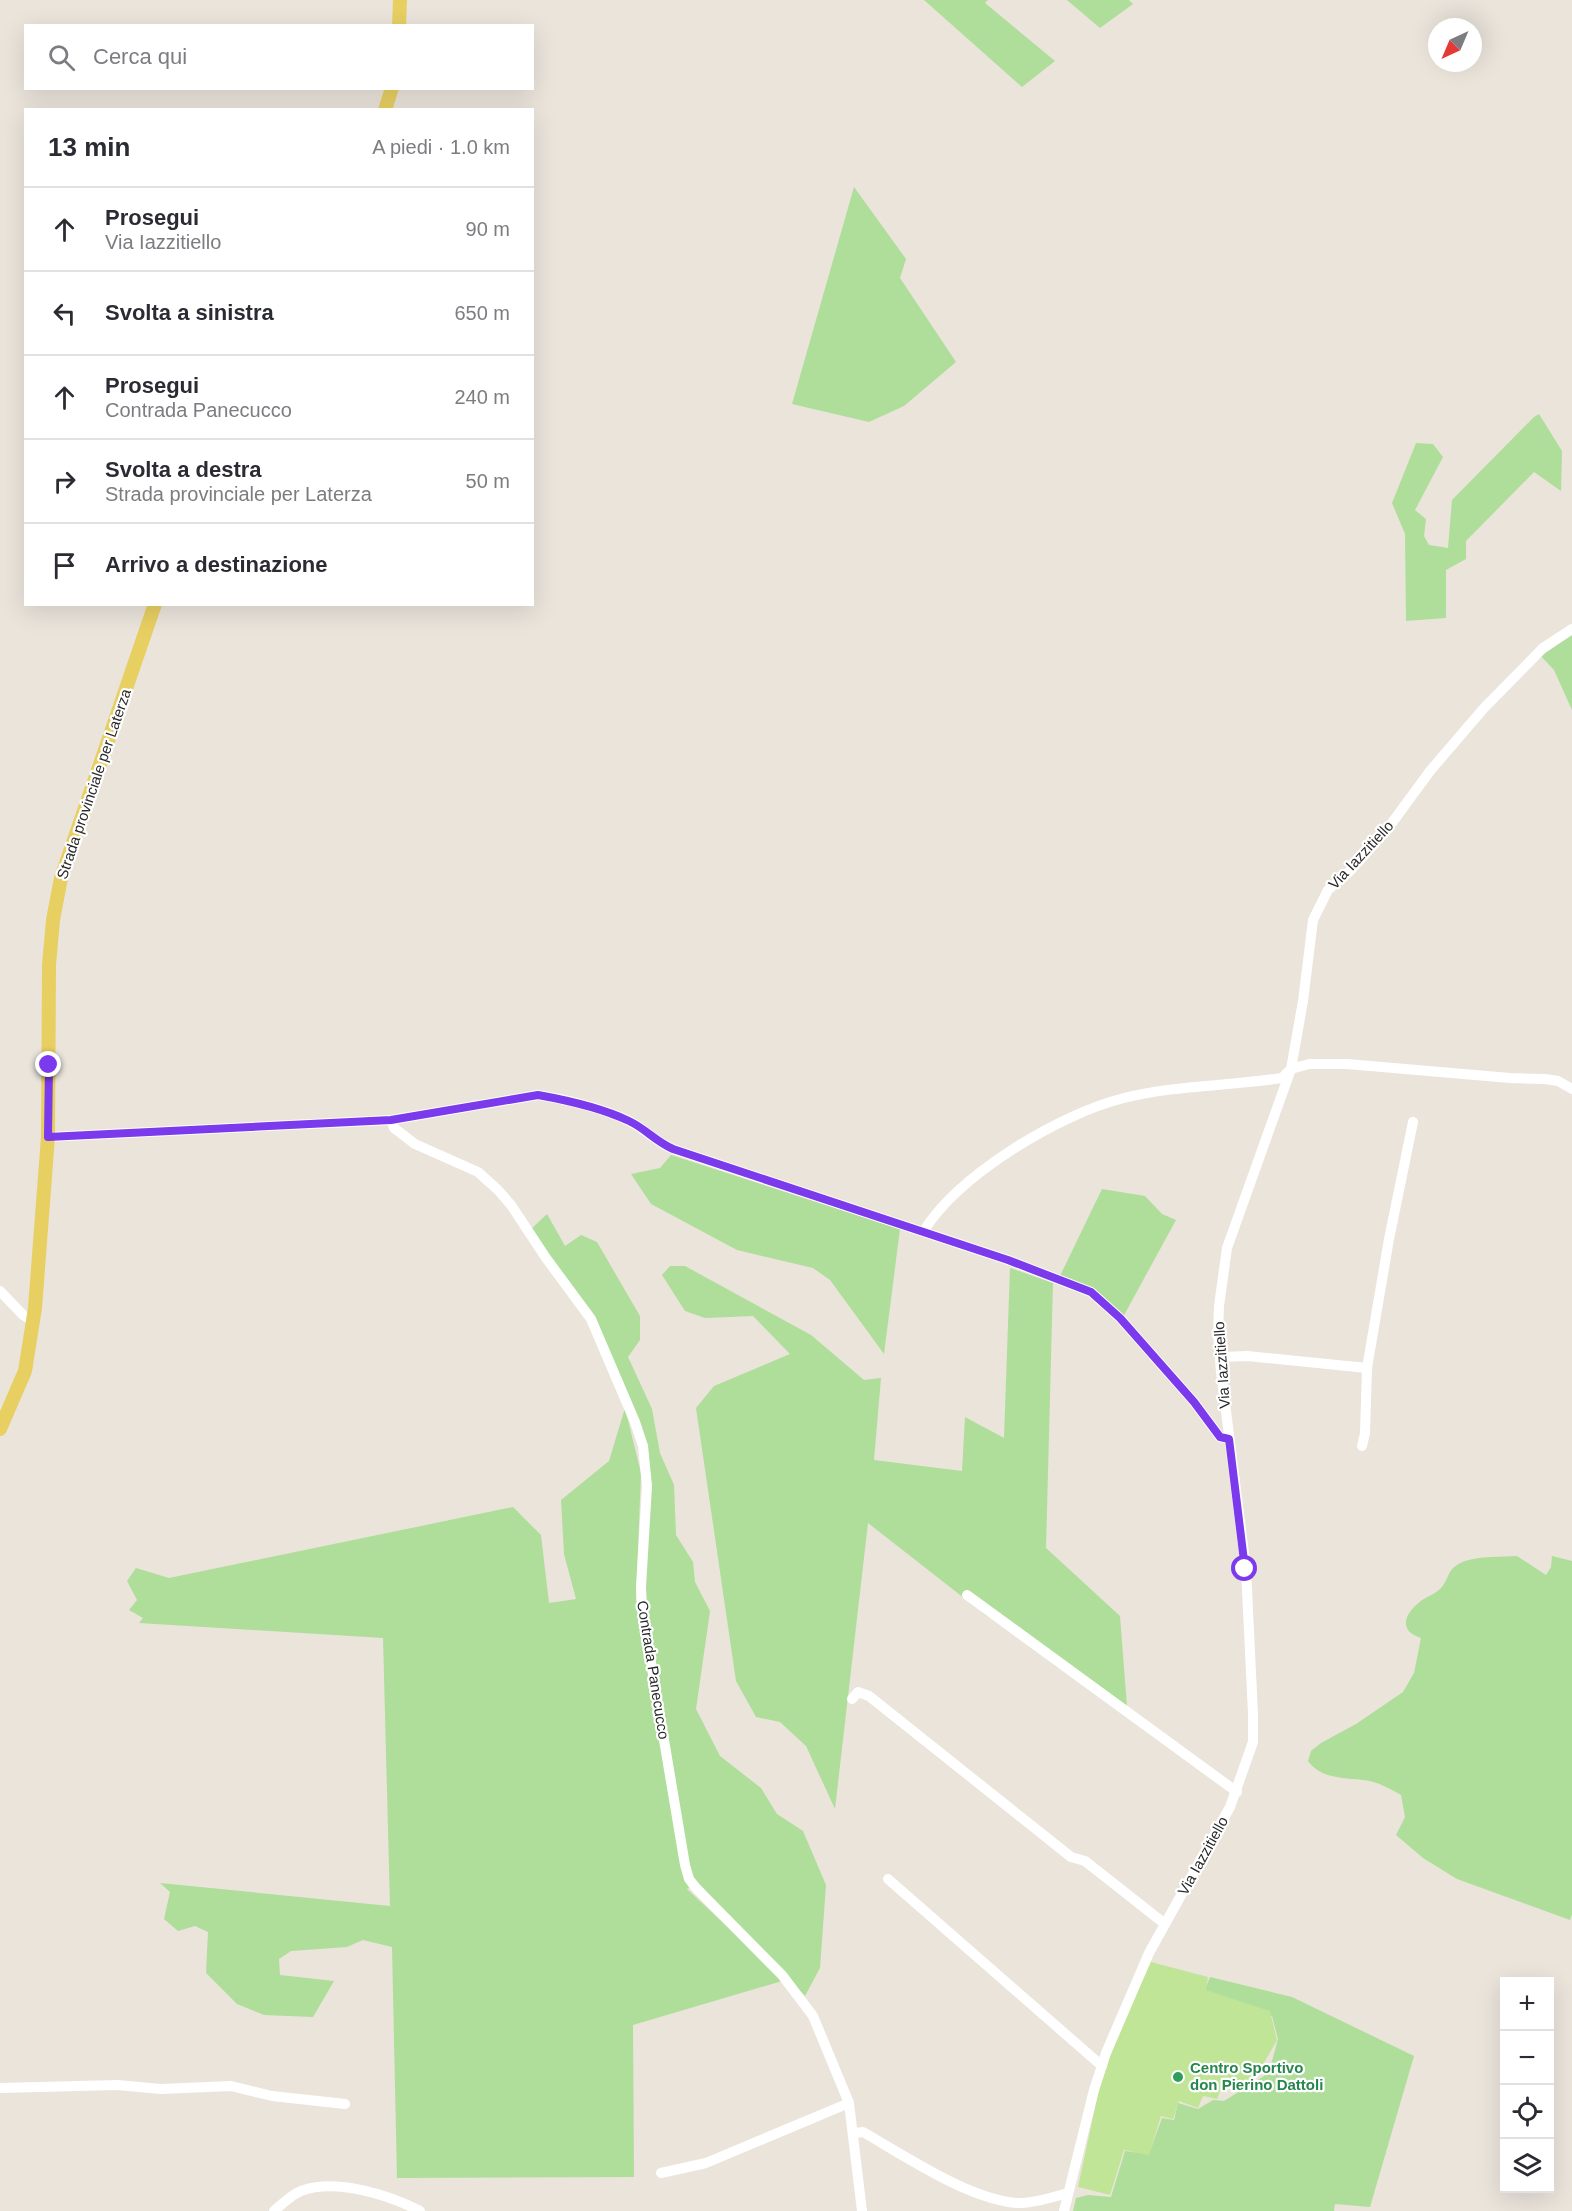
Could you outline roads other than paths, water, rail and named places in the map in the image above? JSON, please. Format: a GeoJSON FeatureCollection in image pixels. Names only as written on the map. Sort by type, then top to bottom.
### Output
{"type":"FeatureCollection","features":[{"type":"Feature","properties":{"kind":"main road"},"geometry":{"type":"LineString","coordinates":[[399,24],[400,0]]}},
{"type":"Feature","properties":{"kind":"main road"},"geometry":{"type":"LineString","coordinates":[[386,108],[391,90]]}},
{"type":"Feature","properties":{"kind":"main road","name":"Strada provinciale per Laterza"},"geometry":{"type":"LineString","coordinates":[[0,1429],[24,1371],[33,1321],[48,1137],[49,965],[53,920],[61,878],[154,606]]}},
{"type":"Feature","properties":{"kind":"street","name":"Via Iazzitiello"},"geometry":{"type":"LineString","coordinates":[[1064,2211],[1102,2066],[1133,1990],[1165,1924],[1226,1816],[1237,1792],[1252,1742],[1253,1714],[1245,1569],[1220,1357],[1219,1306],[1227,1248],[1291,1069],[1303,1001],[1313,920],[1328,890],[1351,870],[1386,831],[1430,771],[1492,699],[1543,648],[1572,629]]}},
{"type":"Feature","properties":{"kind":"street"},"geometry":{"type":"LineString","coordinates":[[923,1232],[941,1207],[1006,1153],[1098,1105],[1125,1097],[1167,1089],[1282,1078],[1291,1069],[1309,1064],[1395,1067],[1545,1079],[1558,1081],[1572,1089]]}},
{"type":"Feature","properties":{"kind":"street"},"geometry":{"type":"LineString","coordinates":[[48,1137],[391,1120],[538,1095],[555,1098],[628,1121],[658,1143],[673,1149],[1017,1263],[1091,1292],[1120,1318],[1194,1402],[1220,1437],[1229,1439]]}},
{"type":"Feature","properties":{"kind":"street","name":"Contrada Panecucco"},"geometry":{"type":"LineString","coordinates":[[391,1120],[394,1128],[415,1144],[478,1172],[498,1190],[597,1329],[643,1446],[647,1486],[640,1587],[642,1609],[689,1879],[705,1899],[737,1928],[775,1968],[806,2005],[827,2047],[849,2103],[862,2211]]}},
{"type":"Feature","properties":{"kind":"street"},"geometry":{"type":"LineString","coordinates":[[1362,1446],[1365,1433],[1367,1368],[1389,1239],[1413,1122]]}},
{"type":"Feature","properties":{"kind":"street"},"geometry":{"type":"LineString","coordinates":[[0,1291],[23,1315],[33,1321]]}},
{"type":"Feature","properties":{"kind":"street"},"geometry":{"type":"LineString","coordinates":[[1220,1357],[1247,1356],[1367,1368]]}},
{"type":"Feature","properties":{"kind":"street"},"geometry":{"type":"LineString","coordinates":[[967,1595],[1237,1792]]}},
{"type":"Feature","properties":{"kind":"street"},"geometry":{"type":"LineString","coordinates":[[852,1700],[858,1692],[869,1696],[1071,1857],[1085,1861],[1165,1924]]}},
{"type":"Feature","properties":{"kind":"street"},"geometry":{"type":"LineString","coordinates":[[888,1879],[1102,2066]]}},
{"type":"Feature","properties":{"kind":"street"},"geometry":{"type":"LineString","coordinates":[[0,2088],[117,2085],[161,2089],[231,2086],[272,2096],[345,2104]]}},
{"type":"Feature","properties":{"kind":"street"},"geometry":{"type":"LineString","coordinates":[[661,2174],[706,2163],[849,2103]]}},
{"type":"Feature","properties":{"kind":"street"},"geometry":{"type":"LineString","coordinates":[[854,2133],[863,2132],[947,2180],[997,2199],[1020,2203],[1068,2193]]}},
{"type":"Feature","properties":{"kind":"street"},"geometry":{"type":"LineString","coordinates":[[274,2211],[300,2191],[338,2188],[379,2194],[420,2211]]}},
{"type":"Feature","properties":{"kind":"street"},"geometry":{"type":"LineString","coordinates":[[1020,2203],[1033,2211]]}},
{"type":"Feature","properties":{"kind":"place","name":"Centro Sportivo don Pierino Dattoli"},"geometry":{"type":"Point","coordinates":[1178,2077]}}]}
